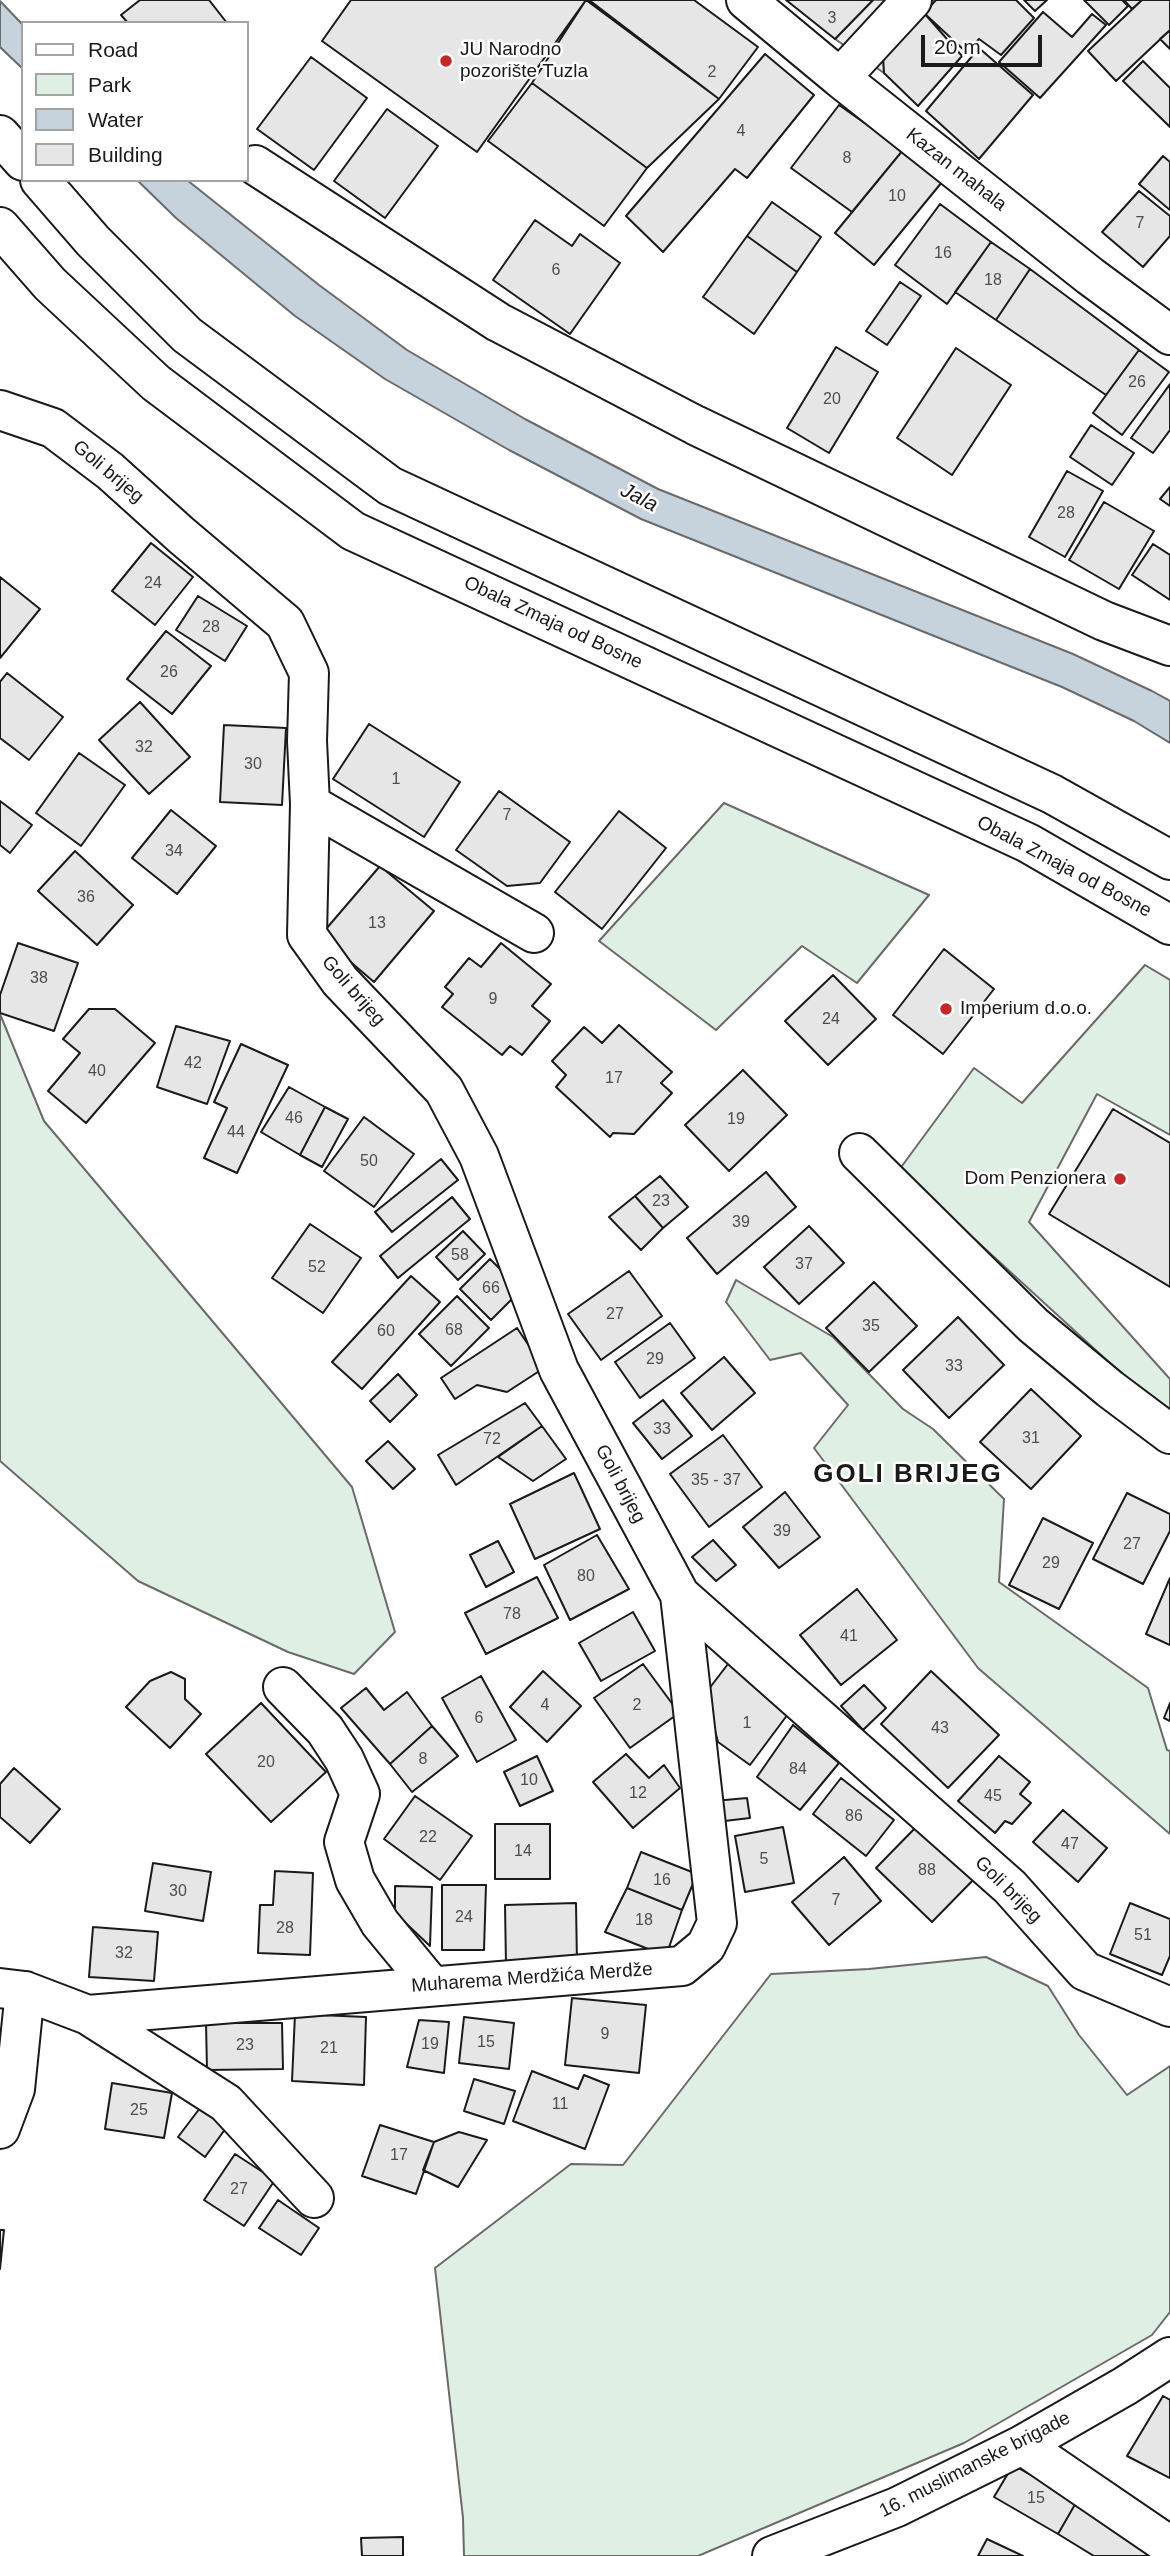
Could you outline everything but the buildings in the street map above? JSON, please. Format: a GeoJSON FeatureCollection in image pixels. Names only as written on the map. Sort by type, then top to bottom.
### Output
{"type":"FeatureCollection","features":[{"type":"Feature","properties":{"kind":"street","name":"Kazan mahala"},"geometry":{"type":"LineString","coordinates":[[746,0],[1090,276],[1170,335]]}},
{"type":"Feature","properties":{"kind":"street"},"geometry":{"type":"LineString","coordinates":[[840,78],[912,0]]}},
{"type":"Feature","properties":{"kind":"street"},"geometry":{"type":"LineString","coordinates":[[0,135],[21,159]]}},
{"type":"Feature","properties":{"kind":"street"},"geometry":{"type":"LineString","coordinates":[[255,165],[510,329],[695,425],[980,562],[1104,621],[1170,646]]}},
{"type":"Feature","properties":{"kind":"street"},"geometry":{"type":"LineString","coordinates":[[42,182],[93,241],[187,335],[390,486],[1052,794],[1170,860]]}},
{"type":"Feature","properties":{"kind":"street","name":"Obala Zmaja od Bosne"},"geometry":{"type":"LineString","coordinates":[[0,227],[50,284],[156,383],[353,531],[1028,843],[1170,925]]}},
{"type":"Feature","properties":{"kind":"street","name":"Goli brijeg"},"geometry":{"type":"LineString","coordinates":[[0,410],[53,428],[82,449],[285,623],[309,673],[307,935],[340,981],[444,1090],[479,1156],[559,1370],[680,1595],[1010,1887],[1084,1971],[1170,2007]]}},
{"type":"Feature","properties":{"kind":"street"},"geometry":{"type":"LineString","coordinates":[[310,804],[534,933]]}},
{"type":"Feature","properties":{"kind":"street"},"geometry":{"type":"LineString","coordinates":[[859,1153],[1033,1325],[1110,1389],[1170,1434]]}},
{"type":"Feature","properties":{"kind":"street","name":"Muharema Merdžića Merdže"},"geometry":{"type":"LineString","coordinates":[[12,1990],[88,2015],[682,1966],[706,1946],[717,1923],[680,1595]]}},
{"type":"Feature","properties":{"kind":"street"},"geometry":{"type":"LineString","coordinates":[[283,1687],[325,1730],[344,1759],[360,1794],[344,1842],[355,1881],[380,1923],[431,1985]]}},
{"type":"Feature","properties":{"kind":"street"},"geometry":{"type":"LineString","coordinates":[[0,2129],[15,2089],[12,1990]]}},
{"type":"Feature","properties":{"kind":"street"},"geometry":{"type":"LineString","coordinates":[[88,2015],[226,2103],[314,2198]]}},
{"type":"Feature","properties":{"kind":"street","name":"16. muslimanske brigade"},"geometry":{"type":"LineString","coordinates":[[772,2556],[897,2507],[1022,2445],[1170,2357]]}},
{"type":"Feature","properties":{"kind":"street"},"geometry":{"type":"LineString","coordinates":[[1022,2445],[1170,2546]]}},
{"type":"Feature","properties":{"kind":"green space"},"geometry":{"type":"Polygon","coordinates":[[[724,803],[929,895],[857,983],[802,946],[716,1030],[599,941],[724,803]]]}},
{"type":"Feature","properties":{"kind":"green space"},"geometry":{"type":"Polygon","coordinates":[[[1145,965],[1170,980],[1170,1135],[1097,1094],[1029,1222],[1170,1379],[1170,1418],[899,1170],[974,1068],[1022,1103],[1145,965]]]}},
{"type":"Feature","properties":{"kind":"green space"},"geometry":{"type":"Polygon","coordinates":[[[0,1014],[44,1121],[352,1487],[395,1632],[354,1674],[288,1652],[138,1581],[0,1461],[0,1014]]]}},
{"type":"Feature","properties":{"kind":"green space"},"geometry":{"type":"Polygon","coordinates":[[[736,1280],[833,1337],[903,1409],[933,1429],[1004,1499],[999,1582],[1148,1688],[1167,1750],[1170,1751],[1170,1834],[978,1668],[814,1448],[848,1405],[801,1353],[770,1360],[726,1302],[736,1280]]]}},
{"type":"Feature","properties":{"kind":"green space"},"geometry":{"type":"Polygon","coordinates":[[[986,1957],[1048,1986],[1079,2035],[1127,2095],[1170,2066],[1170,2312],[1152,2335],[964,2443],[698,2556],[464,2556],[463,2518],[435,2268],[571,2164],[623,2165],[771,1974],[869,1969],[986,1957]]]}},
{"type":"Feature","properties":{"kind":"shaded area"},"geometry":{"type":"Polygon","coordinates":[[[873,0],[936,0],[883,55],[884,73],[835,39],[873,0]]]}},
{"type":"Feature","properties":{"kind":"water"},"geometry":{"type":"Polygon","coordinates":[[[0,1],[21,23],[21,67],[0,47],[0,1]]]}},
{"type":"Feature","properties":{"kind":"water","name":"Jala"},"geometry":{"type":"Polygon","coordinates":[[[139,182],[190,182],[319,285],[407,350],[525,419],[658,489],[1073,654],[1152,691],[1170,701],[1170,743],[1134,721],[1062,687],[641,519],[509,450],[385,379],[295,316],[176,218],[139,182]]]}},
{"type":"Feature","properties":{"kind":"place","name":"JU Narodno pozorište Tuzla"},"geometry":{"type":"Point","coordinates":[446,61]}},
{"type":"Feature","properties":{"kind":"place","name":"Imperium d.o.o."},"geometry":{"type":"Point","coordinates":[946,1009]}},
{"type":"Feature","properties":{"kind":"place","name":"Dom Penzionera"},"geometry":{"type":"Point","coordinates":[1120,1179]}},
{"type":"Feature","properties":{"kind":"district","name":"GOLI BRIJEG"},"geometry":{"type":"Point","coordinates":[908,1475]}}]}
